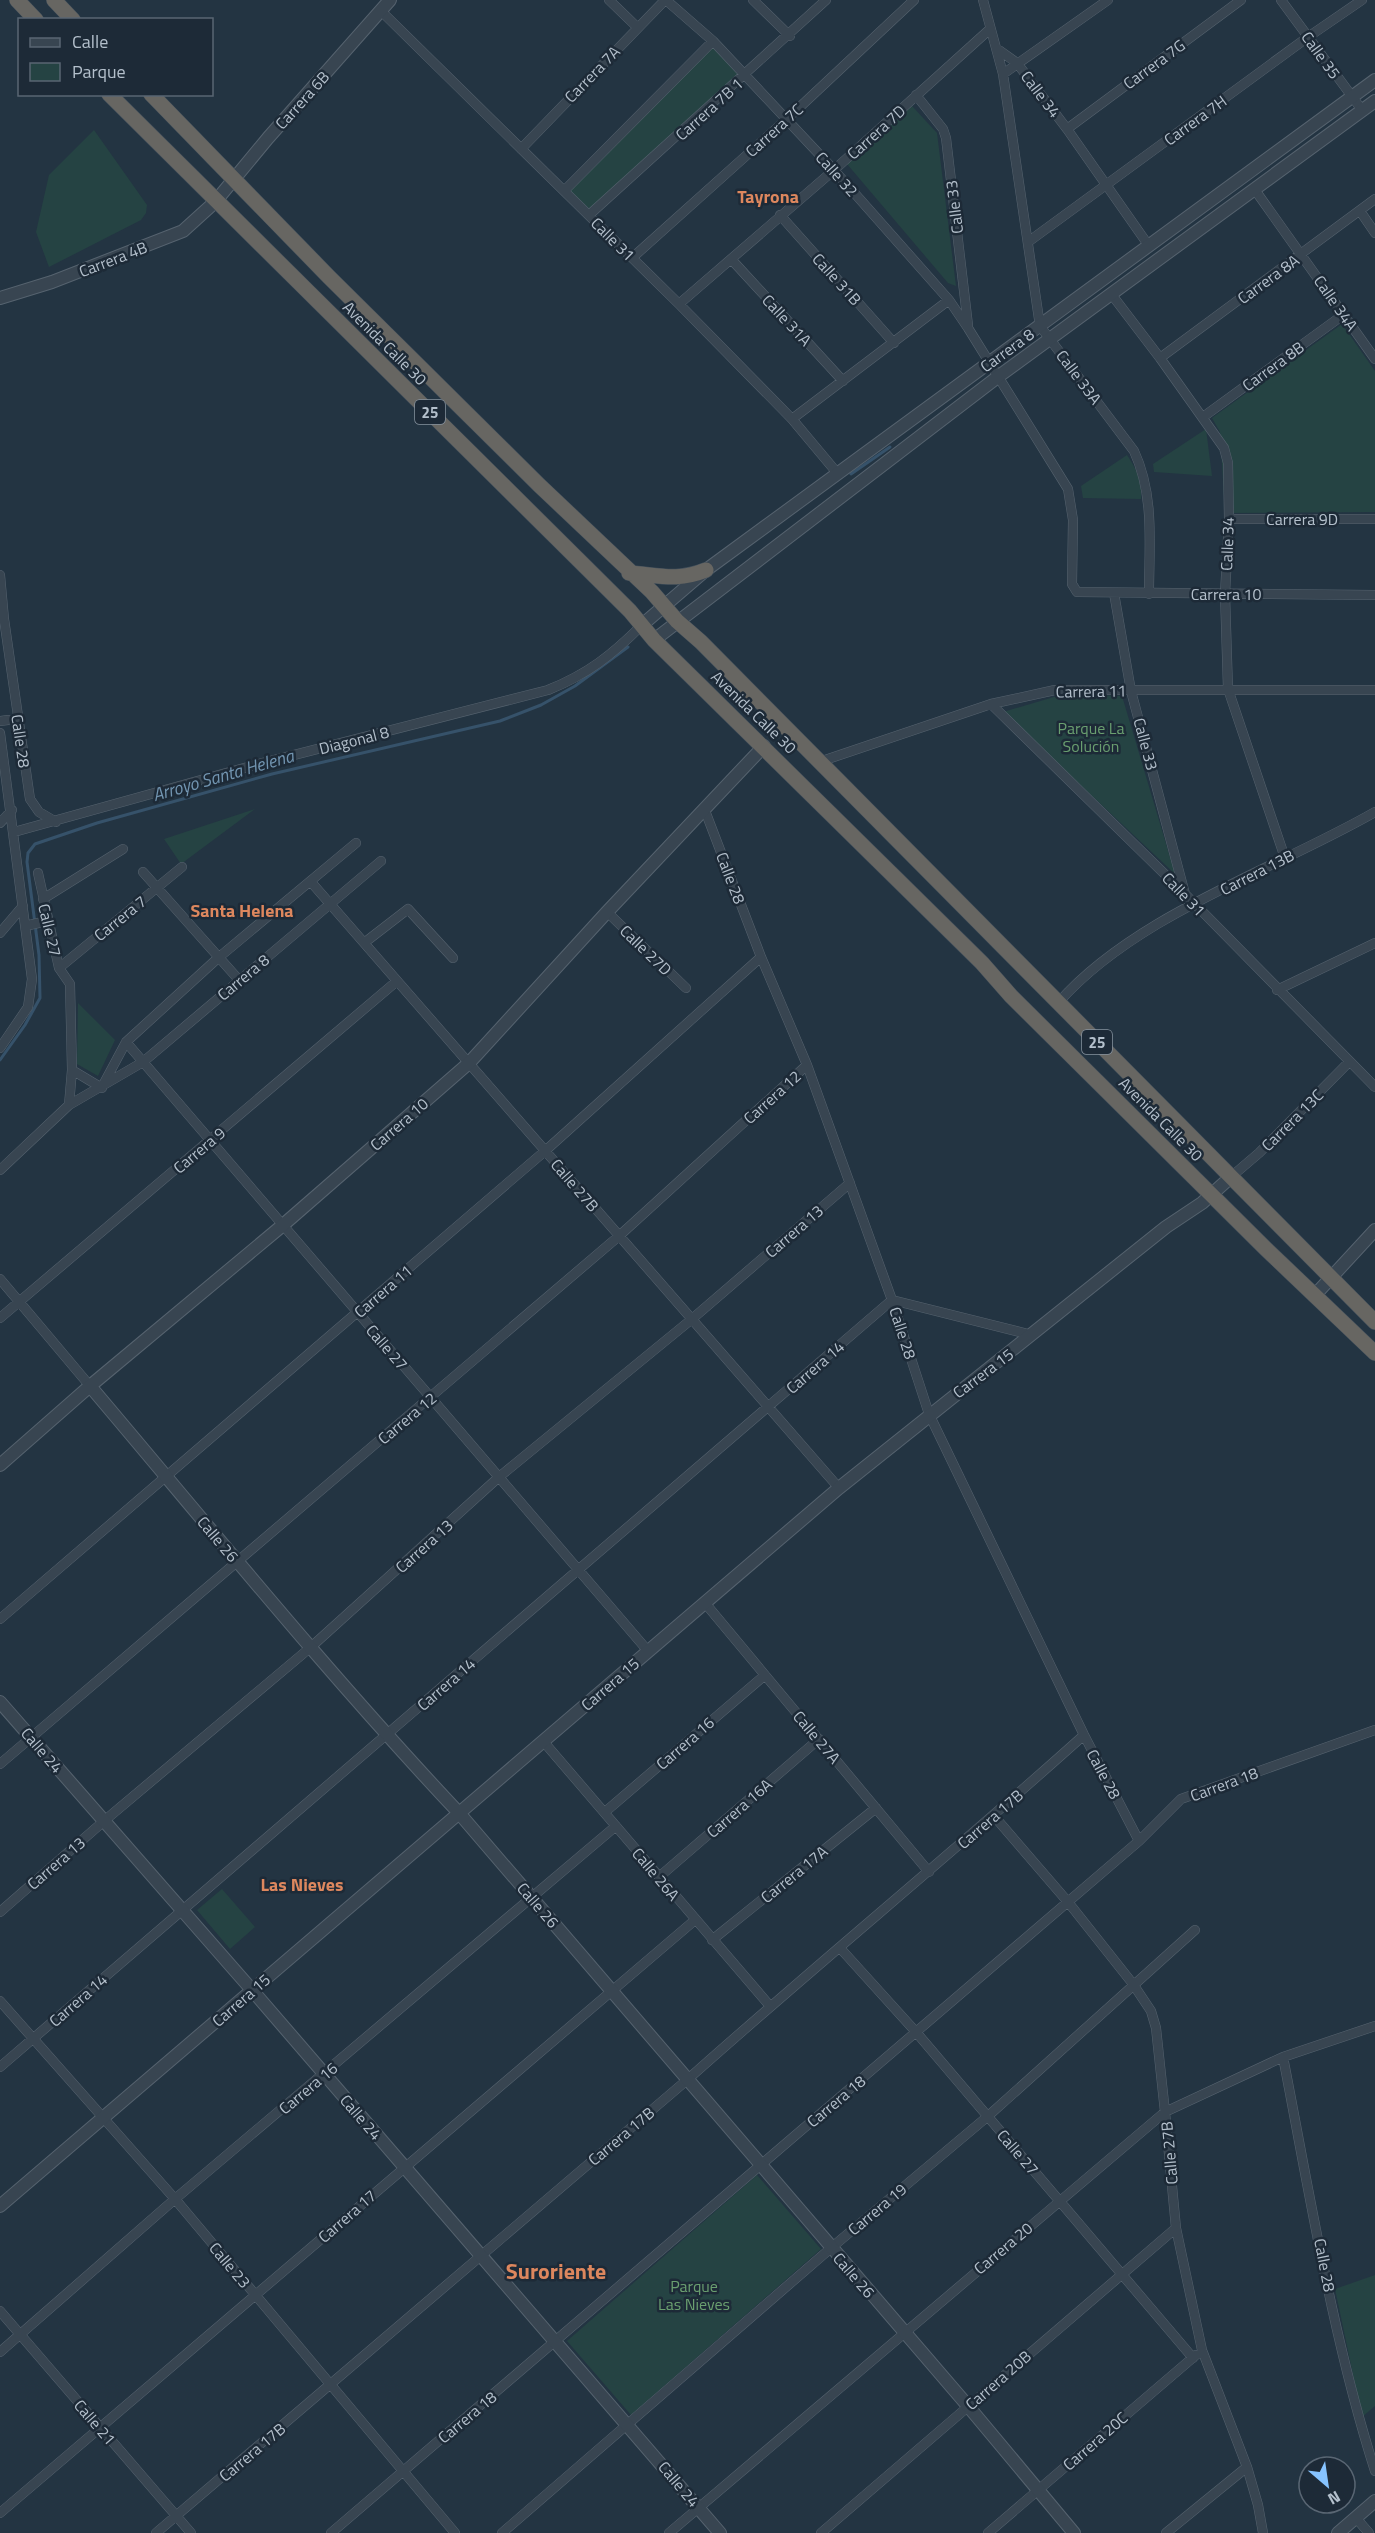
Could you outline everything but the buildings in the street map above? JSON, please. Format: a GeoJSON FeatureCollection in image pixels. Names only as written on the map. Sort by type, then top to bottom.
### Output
{"type":"FeatureCollection","features":[{"type":"Feature","properties":{"kind":"highway"},"geometry":{"type":"LineString","coordinates":[[17,0],[34,18]]}},
{"type":"Feature","properties":{"kind":"highway"},"geometry":{"type":"LineString","coordinates":[[54,0],[71,18]]}},
{"type":"Feature","properties":{"kind":"highway","name":"Avenida Calle 30"},"geometry":{"type":"LineString","coordinates":[[111,96],[215,202],[419,401],[642,625],[654,640],[982,963],[1019,1004],[1375,1353]]}},
{"type":"Feature","properties":{"kind":"highway","name":"Avenida Calle 30"},"geometry":{"type":"LineString","coordinates":[[153,96],[405,353],[701,642],[1375,1322]]}},
{"type":"Feature","properties":{"kind":"highway"},"geometry":{"type":"LineString","coordinates":[[629,573],[669,578],[688,576],[706,570]]}},
{"type":"Feature","properties":{"kind":"street","name":"Carrera 6B"},"geometry":{"type":"LineString","coordinates":[[215,202],[390,0]]}},
{"type":"Feature","properties":{"kind":"street"},"geometry":{"type":"LineString","coordinates":[[609,0],[637,27]]}},
{"type":"Feature","properties":{"kind":"street","name":"Carrera 7A"},"geometry":{"type":"LineString","coordinates":[[521,149],[665,0]]}},
{"type":"Feature","properties":{"kind":"street","name":"Calle 32"},"geometry":{"type":"LineString","coordinates":[[665,0],[713,40],[834,170],[949,300],[990,363]]}},
{"type":"Feature","properties":{"kind":"street"},"geometry":{"type":"LineString","coordinates":[[753,0],[790,36]]}},
{"type":"Feature","properties":{"kind":"street","name":"Carrera 7B 1"},"geometry":{"type":"LineString","coordinates":[[589,215],[790,36],[826,0]]}},
{"type":"Feature","properties":{"kind":"street","name":"Carrera 7C"},"geometry":{"type":"LineString","coordinates":[[632,258],[787,119],[914,0]]}},
{"type":"Feature","properties":{"kind":"street"},"geometry":{"type":"LineString","coordinates":[[983,0],[1003,74],[1040,326]]}},
{"type":"Feature","properties":{"kind":"street"},"geometry":{"type":"LineString","coordinates":[[1003,74],[1108,0]]}},
{"type":"Feature","properties":{"kind":"street","name":"Carrera 7G"},"geometry":{"type":"LineString","coordinates":[[1067,129],[1241,0]]}},
{"type":"Feature","properties":{"kind":"street","name":"Calle 35"},"geometry":{"type":"LineString","coordinates":[[1281,0],[1362,110]]}},
{"type":"Feature","properties":{"kind":"street","name":"Carrera 7H"},"geometry":{"type":"LineString","coordinates":[[1028,242],[1362,0]]}},
{"type":"Feature","properties":{"kind":"street","name":"Calle 31"},"geometry":{"type":"LineString","coordinates":[[381,11],[679,304],[792,419],[838,474]]}},
{"type":"Feature","properties":{"kind":"street","name":"Carrera 7D"},"geometry":{"type":"LineString","coordinates":[[679,304],[834,170],[990,29]]}},
{"type":"Feature","properties":{"kind":"street"},"geometry":{"type":"LineString","coordinates":[[564,191],[713,40]]}},
{"type":"Feature","properties":{"kind":"street","name":"Calle 34"},"geometry":{"type":"LineString","coordinates":[[996,48],[1017,63],[1067,129],[1149,246]]}},
{"type":"Feature","properties":{"kind":"street","name":"Carrera 8"},"geometry":{"type":"LineString","coordinates":[[642,625],[706,570],[1352,97],[1373,91]]}},
{"type":"Feature","properties":{"kind":"street","name":"Carrera 8"},"geometry":{"type":"LineString","coordinates":[[654,640],[999,376],[1362,110],[1373,91]]}},
{"type":"Feature","properties":{"kind":"street","name":"Calle 33"},"geometry":{"type":"LineString","coordinates":[[916,96],[943,129],[946,138],[968,328]]}},
{"type":"Feature","properties":{"kind":"street","name":"Calle 34A"},"geometry":{"type":"LineString","coordinates":[[1254,190],[1375,359]]}},
{"type":"Feature","properties":{"kind":"street","name":"Carrera 8A"},"geometry":{"type":"LineString","coordinates":[[1160,358],[1375,199]]}},
{"type":"Feature","properties":{"kind":"street","name":"Carrera 4B"},"geometry":{"type":"LineString","coordinates":[[0,298],[52,282],[183,231],[215,202]]}},
{"type":"Feature","properties":{"kind":"street"},"geometry":{"type":"LineString","coordinates":[[1360,211],[1375,233]]}},
{"type":"Feature","properties":{"kind":"street","name":"Calle 31B"},"geometry":{"type":"LineString","coordinates":[[780,215],[894,343]]}},
{"type":"Feature","properties":{"kind":"street","name":"Calle 31A"},"geometry":{"type":"LineString","coordinates":[[731,259],[843,381]]}},
{"type":"Feature","properties":{"kind":"street","name":"Calle 34"},"geometry":{"type":"LineString","coordinates":[[1112,295],[1224,448],[1228,463],[1229,519],[1225,594],[1228,689],[1285,858]]}},
{"type":"Feature","properties":{"kind":"street"},"geometry":{"type":"LineString","coordinates":[[792,419],[949,300]]}},
{"type":"Feature","properties":{"kind":"street","name":"Carrera 8B"},"geometry":{"type":"LineString","coordinates":[[1203,417],[1344,315]]}},
{"type":"Feature","properties":{"kind":"street","name":"Calle 33A"},"geometry":{"type":"LineString","coordinates":[[1040,326],[1134,451],[1143,470],[1148,497],[1149,594]]}},
{"type":"Feature","properties":{"kind":"street"},"geometry":{"type":"LineString","coordinates":[[990,363],[999,376]]}},
{"type":"Feature","properties":{"kind":"street","name":"Carrera 10"},"geometry":{"type":"LineString","coordinates":[[999,376],[1068,489],[1073,520],[1072,584],[1077,592],[1375,595]]}},
{"type":"Feature","properties":{"kind":"street","name":"Carrera 9D"},"geometry":{"type":"LineString","coordinates":[[1229,519],[1375,519]]}},
{"type":"Feature","properties":{"kind":"street","name":"Calle 28"},"geometry":{"type":"LineString","coordinates":[[0,575],[4,619],[30,799],[39,812],[56,822]]}},
{"type":"Feature","properties":{"kind":"street","name":"Calle 33"},"geometry":{"type":"LineString","coordinates":[[1114,593],[1131,690],[1185,894]]}},
{"type":"Feature","properties":{"kind":"street","name":"Diagonal 8"},"geometry":{"type":"LineString","coordinates":[[14,832],[255,765],[548,690],[569,682],[605,661],[642,625]]}},
{"type":"Feature","properties":{"kind":"street","name":"Carrera 11"},"geometry":{"type":"LineString","coordinates":[[819,762],[991,704],[1056,690],[1375,690]]}},
{"type":"Feature","properties":{"kind":"street","name":"Calle 31"},"geometry":{"type":"LineString","coordinates":[[991,704],[1185,894],[1375,1087]]}},
{"type":"Feature","properties":{"kind":"street","name":"Calle 27"},"geometry":{"type":"LineString","coordinates":[[0,733],[23,906]]}},
{"type":"Feature","properties":{"kind":"street","name":"Carrera 10"},"geometry":{"type":"LineString","coordinates":[[0,1465],[90,1386],[283,1225],[469,1063],[607,912],[764,746]]}},
{"type":"Feature","properties":{"kind":"street","name":"Calle 28"},"geometry":{"type":"LineString","coordinates":[[704,808],[761,957],[807,1065],[892,1300],[929,1414],[1084,1735],[1139,1840]]}},
{"type":"Feature","properties":{"kind":"street"},"geometry":{"type":"LineString","coordinates":[[0,823],[12,810]]}},
{"type":"Feature","properties":{"kind":"street","name":"Carrera 13B"},"geometry":{"type":"LineString","coordinates":[[1058,1003],[1095,966],[1194,904],[1375,812]]}},
{"type":"Feature","properties":{"kind":"street","name":"Carrera 8"},"geometry":{"type":"LineString","coordinates":[[102,1088],[126,1042],[218,958],[356,843]]}},
{"type":"Feature","properties":{"kind":"street"},"geometry":{"type":"LineString","coordinates":[[43,899],[123,849]]}},
{"type":"Feature","properties":{"kind":"street","name":"Carrera 8"},"geometry":{"type":"LineString","coordinates":[[0,1170],[69,1105],[102,1088],[143,1062],[381,861]]}},
{"type":"Feature","properties":{"kind":"street","name":"Carrera 7"},"geometry":{"type":"LineString","coordinates":[[59,968],[182,867]]}},
{"type":"Feature","properties":{"kind":"street"},"geometry":{"type":"LineString","coordinates":[[143,872],[239,980]]}},
{"type":"Feature","properties":{"kind":"street","name":"Calle 27"},"geometry":{"type":"LineString","coordinates":[[38,873],[44,921],[59,968],[70,984],[72,1071]]}},
{"type":"Feature","properties":{"kind":"street","name":"Calle 27B"},"geometry":{"type":"LineString","coordinates":[[311,882],[839,1488]]}},
{"type":"Feature","properties":{"kind":"street"},"geometry":{"type":"LineString","coordinates":[[0,1048],[28,1007],[32,993],[28,925],[23,906]]}},
{"type":"Feature","properties":{"kind":"street"},"geometry":{"type":"LineString","coordinates":[[0,933],[23,906]]}},
{"type":"Feature","properties":{"kind":"street"},"geometry":{"type":"LineString","coordinates":[[364,943],[405,909],[411,910],[453,958]]}},
{"type":"Feature","properties":{"kind":"street","name":"Calle 27D"},"geometry":{"type":"LineString","coordinates":[[607,912],[686,988]]}},
{"type":"Feature","properties":{"kind":"street"},"geometry":{"type":"LineString","coordinates":[[28,925],[44,921]]}},
{"type":"Feature","properties":{"kind":"street"},"geometry":{"type":"LineString","coordinates":[[1277,990],[1375,943]]}},
{"type":"Feature","properties":{"kind":"street","name":"Carrera 11"},"geometry":{"type":"LineString","coordinates":[[0,1619],[545,1150],[761,957]]}},
{"type":"Feature","properties":{"kind":"street","name":"Carrera 9"},"geometry":{"type":"LineString","coordinates":[[0,1318],[397,981]]}},
{"type":"Feature","properties":{"kind":"street","name":"Calle 27"},"geometry":{"type":"LineString","coordinates":[[126,1042],[648,1651]]}},
{"type":"Feature","properties":{"kind":"street","name":"Carrera 13C"},"geometry":{"type":"LineString","coordinates":[[1232,1176],[1259,1153],[1349,1062]]}},
{"type":"Feature","properties":{"kind":"street","name":"Carrera 12"},"geometry":{"type":"LineString","coordinates":[[0,1764],[619,1236],[807,1065]]}},
{"type":"Feature","properties":{"kind":"street"},"geometry":{"type":"LineString","coordinates":[[69,1105],[72,1071],[102,1088]]}},
{"type":"Feature","properties":{"kind":"street","name":"Carrera 15"},"geometry":{"type":"LineString","coordinates":[[0,2206],[839,1488],[929,1414],[1166,1227],[1212,1194],[1232,1176]]}},
{"type":"Feature","properties":{"kind":"street","name":"Carrera 13"},"geometry":{"type":"LineString","coordinates":[[0,1912],[104,1821],[311,1647],[499,1477],[692,1319],[850,1183]]}},
{"type":"Feature","properties":{"kind":"street"},"geometry":{"type":"LineString","coordinates":[[1314,1295],[1375,1230]]}},
{"type":"Feature","properties":{"kind":"street","name":"Calle 26"},"geometry":{"type":"LineString","coordinates":[[0,1279],[236,1561],[386,1735],[459,1813],[968,2406],[1074,2533]]}},
{"type":"Feature","properties":{"kind":"street"},"geometry":{"type":"LineString","coordinates":[[892,1300],[1032,1335]]}},
{"type":"Feature","properties":{"kind":"street","name":"Carrera 14"},"geometry":{"type":"LineString","coordinates":[[0,2067],[892,1300]]}},
{"type":"Feature","properties":{"kind":"street","name":"Calle 27A"},"geometry":{"type":"LineString","coordinates":[[705,1603],[929,1872]]}},
{"type":"Feature","properties":{"kind":"street","name":"Carrera 16"},"geometry":{"type":"LineString","coordinates":[[605,1812],[765,1674]]}},
{"type":"Feature","properties":{"kind":"street","name":"Calle 24"},"geometry":{"type":"LineString","coordinates":[[0,1702],[481,2254],[720,2533]]}},
{"type":"Feature","properties":{"kind":"street","name":"Carrera 18"},"geometry":{"type":"LineString","coordinates":[[331,2533],[1068,1902],[1139,1840],[1180,1799],[1375,1730]]}},
{"type":"Feature","properties":{"kind":"street","name":"Carrera 17B"},"geometry":{"type":"LineString","coordinates":[[156,2533],[929,1872],[1084,1735]]}},
{"type":"Feature","properties":{"kind":"street","name":"Carrera 16A"},"geometry":{"type":"LineString","coordinates":[[659,1877],[819,1739]]}},
{"type":"Feature","properties":{"kind":"street","name":"Calle 26A"},"geometry":{"type":"LineString","coordinates":[[543,1741],[770,2006]]}},
{"type":"Feature","properties":{"kind":"street","name":"Carrera 17A"},"geometry":{"type":"LineString","coordinates":[[712,1940],[876,1808]]}},
{"type":"Feature","properties":{"kind":"street","name":"Calle 27B"},"geometry":{"type":"LineString","coordinates":[[994,1816],[1068,1902],[1133,1984],[1151,2011],[1156,2028],[1176,2228],[1202,2350],[1247,2467],[1263,2533]]}},
{"type":"Feature","properties":{"kind":"street","name":"Carrera 16"},"geometry":{"type":"LineString","coordinates":[[0,2352],[175,2199],[616,1826]]}},
{"type":"Feature","properties":{"kind":"street","name":"Carrera 17"},"geometry":{"type":"LineString","coordinates":[[0,2512],[694,1920]]}},
{"type":"Feature","properties":{"kind":"street","name":"Carrera 19"},"geometry":{"type":"LineString","coordinates":[[502,2533],[831,2248],[987,2117],[1195,1929]]}},
{"type":"Feature","properties":{"kind":"street","name":"Calle 27"},"geometry":{"type":"LineString","coordinates":[[840,1948],[916,2032],[1193,2358]]}},
{"type":"Feature","properties":{"kind":"street","name":"Calle 23"},"geometry":{"type":"LineString","coordinates":[[0,2001],[175,2199],[455,2533]]}},
{"type":"Feature","properties":{"kind":"street","name":"Carrera 20"},"geometry":{"type":"LineString","coordinates":[[669,2533],[1165,2112],[1283,2057],[1375,2026]]}},
{"type":"Feature","properties":{"kind":"street","name":"Calle 28"},"geometry":{"type":"LineString","coordinates":[[1283,2057],[1343,2354],[1356,2410],[1375,2470]]}},
{"type":"Feature","properties":{"kind":"street","name":"Carrera 20B"},"geometry":{"type":"LineString","coordinates":[[820,2533],[1176,2228]]}},
{"type":"Feature","properties":{"kind":"street","name":"Calle 21"},"geometry":{"type":"LineString","coordinates":[[0,2311],[191,2533]]}},
{"type":"Feature","properties":{"kind":"street","name":"Carrera 20C"},"geometry":{"type":"LineString","coordinates":[[988,2533],[1202,2350]]}},
{"type":"Feature","properties":{"kind":"street"},"geometry":{"type":"LineString","coordinates":[[1166,2533],[1247,2467]]}},
{"type":"Feature","properties":{"kind":"street"},"geometry":{"type":"LineString","coordinates":[[1338,2533],[1375,2501]]}},
{"type":"Feature","properties":{"kind":"street"},"geometry":{"type":"LineString","coordinates":[[1356,2518],[1369,2533]]}},
{"type":"Feature","properties":{"kind":"green space"},"geometry":{"type":"Polygon","coordinates":[[[713,47],[743,73],[590,209],[568,191],[713,47]]]}},
{"type":"Feature","properties":{"kind":"green space"},"geometry":{"type":"Polygon","coordinates":[[[912,106],[937,133],[956,286],[948,283],[847,164],[912,106]]]}},
{"type":"Feature","properties":{"kind":"green space"},"geometry":{"type":"Polygon","coordinates":[[[94,130],[147,205],[146,213],[141,220],[49,267],[36,232],[49,175],[94,130]]]}},
{"type":"Feature","properties":{"kind":"green space"},"geometry":{"type":"Polygon","coordinates":[[[1342,324],[1375,371],[1375,512],[1225,513],[1220,432],[1212,418],[1342,324]]]}},
{"type":"Feature","properties":{"kind":"green space"},"geometry":{"type":"Polygon","coordinates":[[[1206,429],[1212,476],[1154,472],[1153,464],[1206,429]]]}},
{"type":"Feature","properties":{"kind":"green space"},"geometry":{"type":"Polygon","coordinates":[[[1127,455],[1138,476],[1141,499],[1083,498],[1081,486],[1127,455]]]}},
{"type":"Feature","properties":{"kind":"green space","name":"Parque La Solución"},"geometry":{"type":"Polygon","coordinates":[[[1064,694],[1122,696],[1175,874],[1003,712],[1064,694]]]}},
{"type":"Feature","properties":{"kind":"green space"},"geometry":{"type":"Polygon","coordinates":[[[255,809],[181,864],[164,839],[255,809]]]}},
{"type":"Feature","properties":{"kind":"green space"},"geometry":{"type":"Polygon","coordinates":[[[78,1003],[115,1040],[98,1076],[77,1064],[78,1003]]]}},
{"type":"Feature","properties":{"kind":"green space"},"geometry":{"type":"Polygon","coordinates":[[[222,1889],[255,1927],[230,1949],[197,1910],[222,1889]]]}},
{"type":"Feature","properties":{"kind":"green space","name":"Parque Las Nieves"},"geometry":{"type":"Polygon","coordinates":[[[757,2175],[821,2249],[631,2415],[567,2341],[757,2175]]]}},
{"type":"Feature","properties":{"kind":"green space"},"geometry":{"type":"Polygon","coordinates":[[[1375,2275],[1375,2406],[1362,2417],[1335,2289],[1375,2275]]]}},
{"type":"Feature","properties":{"kind":"waterway"},"geometry":{"type":"LineString","coordinates":[[851,474],[890,447]]}},
{"type":"Feature","properties":{"kind":"waterway","name":"Arroyo Santa Helena"},"geometry":{"type":"LineString","coordinates":[[0,1060],[25,1025],[40,998],[39,955],[27,862],[28,853],[35,844],[97,823],[272,774],[500,721],[541,705],[575,686],[628,647]]}},
{"type":"Feature","properties":{"kind":"district","name":"Tayrona"},"geometry":{"type":"Point","coordinates":[768,196]}},
{"type":"Feature","properties":{"kind":"district","name":"Santa Helena"},"geometry":{"type":"Point","coordinates":[242,910]}},
{"type":"Feature","properties":{"kind":"district","name":"Las Nieves"},"geometry":{"type":"Point","coordinates":[302,1884]}},
{"type":"Feature","properties":{"kind":"district","name":"Suroriente"},"geometry":{"type":"Point","coordinates":[556,2271]}}]}
